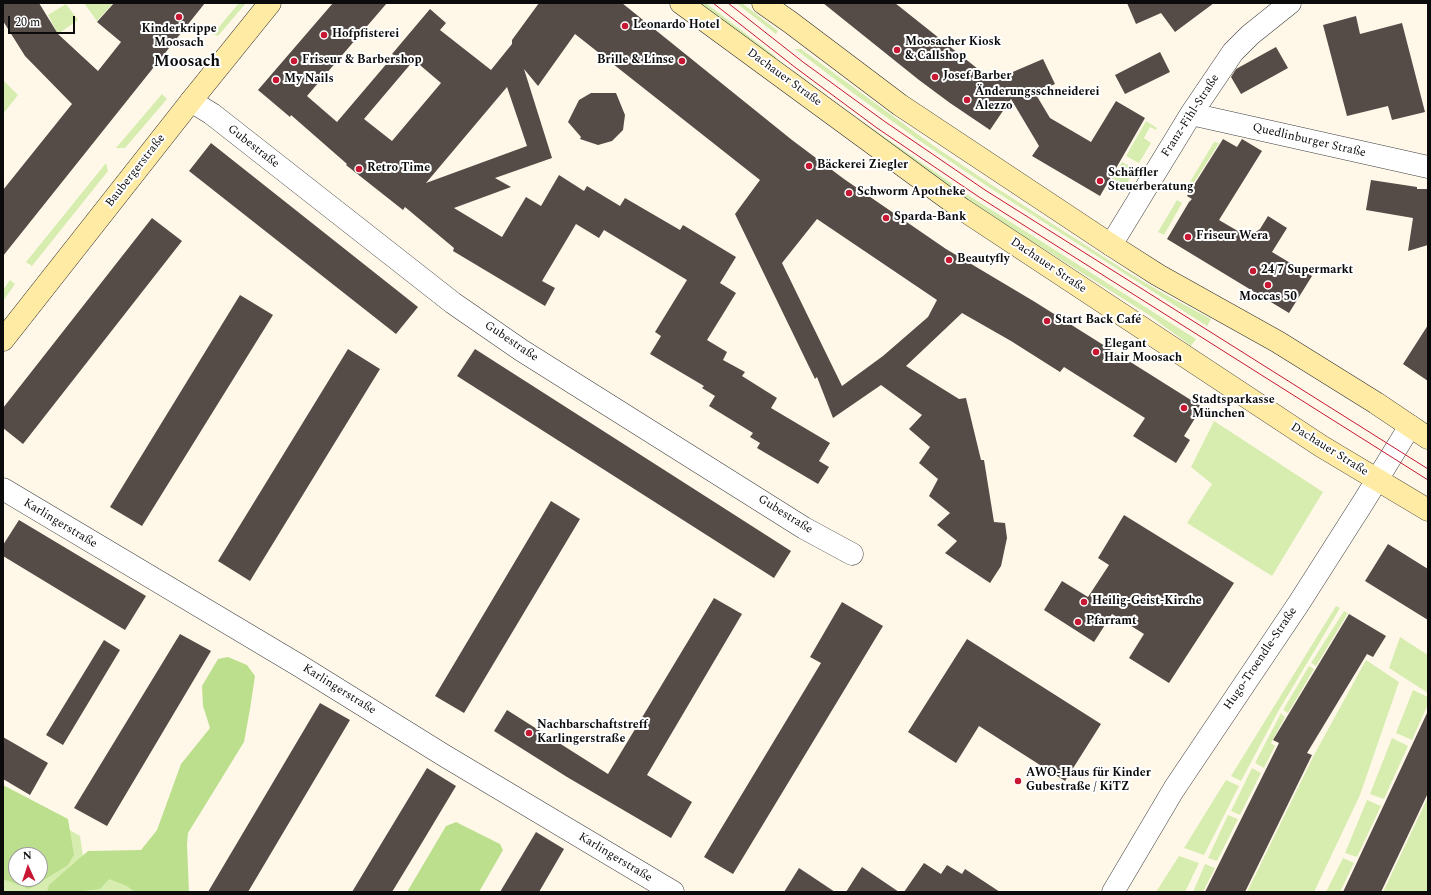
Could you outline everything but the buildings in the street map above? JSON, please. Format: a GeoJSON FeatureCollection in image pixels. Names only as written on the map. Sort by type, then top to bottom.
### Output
{"type":"FeatureCollection","features":[{"type":"Feature","properties":{"kind":"main road","name":"Baubergerstraße"},"geometry":{"type":"LineString","coordinates":[[3,340],[270,3]]}},
{"type":"Feature","properties":{"kind":"main road","name":"Dachauer Straße"},"geometry":{"type":"LineString","coordinates":[[681,3],[962,208],[1342,459],[1428,510]]}},
{"type":"Feature","properties":{"kind":"main road"},"geometry":{"type":"LineString","coordinates":[[763,3],[796,26],[900,105],[1112,245],[1158,275],[1278,342],[1428,438]]}},
{"type":"Feature","properties":{"kind":"street","name":"Franz-Fihl-Straße"},"geometry":{"type":"LineString","coordinates":[[1112,245],[1191,114],[1233,52],[1250,35],[1290,3]]}},
{"type":"Feature","properties":{"kind":"street","name":"Gubestraße"},"geometry":{"type":"LineString","coordinates":[[191,101],[212,114],[453,304],[534,358],[804,528],[852,554]]}},
{"type":"Feature","properties":{"kind":"street","name":"Quedlinburger Straße"},"geometry":{"type":"LineString","coordinates":[[1191,114],[1428,167]]}},
{"type":"Feature","properties":{"kind":"street","name":"Hugo-Troendle-Straße"},"geometry":{"type":"LineString","coordinates":[[1112,892],[1174,789],[1299,603],[1410,426]]}},
{"type":"Feature","properties":{"kind":"street","name":"Karlingerstraße"},"geometry":{"type":"LineString","coordinates":[[3,489],[300,666],[445,756],[673,892]]}},
{"type":"Feature","properties":{"kind":"green space"},"geometry":{"type":"Polygon","coordinates":[[[84,3],[113,3],[97,21],[84,3]]]}},
{"type":"Feature","properties":{"kind":"green space"},"geometry":{"type":"Polygon","coordinates":[[[239,3],[246,3],[218,36],[213,34],[239,3]]]}},
{"type":"Feature","properties":{"kind":"green space"},"geometry":{"type":"Polygon","coordinates":[[[699,3],[706,3],[776,57],[773,60],[699,3]]]}},
{"type":"Feature","properties":{"kind":"green space"},"geometry":{"type":"Polygon","coordinates":[[[736,3],[742,3],[778,31],[776,34],[736,3]]]}},
{"type":"Feature","properties":{"kind":"green space"},"geometry":{"type":"Polygon","coordinates":[[[66,4],[78,20],[58,34],[48,15],[66,4]]]}},
{"type":"Feature","properties":{"kind":"green space"},"geometry":{"type":"Polygon","coordinates":[[[795,49],[801,49],[934,146],[992,185],[1129,273],[1211,319],[1207,326],[990,188],[917,139],[795,49]]]}},
{"type":"Feature","properties":{"kind":"green space"},"geometry":{"type":"Polygon","coordinates":[[[794,71],[844,109],[971,197],[1196,339],[1191,346],[1149,315],[943,184],[791,75],[794,71]]]}},
{"type":"Feature","properties":{"kind":"green space"},"geometry":{"type":"Polygon","coordinates":[[[3,80],[18,95],[3,114],[3,80]]]}},
{"type":"Feature","properties":{"kind":"green space"},"geometry":{"type":"Polygon","coordinates":[[[162,94],[167,99],[125,148],[116,148],[162,94]]]}},
{"type":"Feature","properties":{"kind":"green space"},"geometry":{"type":"Polygon","coordinates":[[[1146,121],[1157,128],[1156,130],[1150,127],[1144,138],[1151,143],[1139,163],[1126,156],[1146,121]]]}},
{"type":"Feature","properties":{"kind":"green space"},"geometry":{"type":"Polygon","coordinates":[[[1214,142],[1219,143],[1193,184],[1190,182],[1214,142]]]}},
{"type":"Feature","properties":{"kind":"green space"},"geometry":{"type":"Polygon","coordinates":[[[1122,162],[1135,169],[1125,187],[1112,179],[1122,162]]]}},
{"type":"Feature","properties":{"kind":"green space"},"geometry":{"type":"Polygon","coordinates":[[[106,163],[108,171],[32,266],[26,262],[106,163]]]}},
{"type":"Feature","properties":{"kind":"green space"},"geometry":{"type":"Polygon","coordinates":[[[1177,200],[1182,203],[1164,235],[1158,232],[1177,200]]]}},
{"type":"Feature","properties":{"kind":"green space"},"geometry":{"type":"Polygon","coordinates":[[[10,280],[15,284],[3,301],[3,290],[10,280]]]}},
{"type":"Feature","properties":{"kind":"green space"},"geometry":{"type":"Polygon","coordinates":[[[1214,421],[1323,492],[1272,576],[1187,523],[1212,484],[1191,467],[1214,421]]]}},
{"type":"Feature","properties":{"kind":"green space"},"geometry":{"type":"Polygon","coordinates":[[[1336,606],[1340,608],[1279,710],[1241,781],[1231,776],[1336,606]]]}},
{"type":"Feature","properties":{"kind":"green space"},"geometry":{"type":"Polygon","coordinates":[[[1344,611],[1348,613],[1316,666],[1311,663],[1344,611]]]}},
{"type":"Feature","properties":{"kind":"green space"},"geometry":{"type":"Polygon","coordinates":[[[1400,637],[1428,655],[1428,693],[1389,668],[1400,637]]]}},
{"type":"Feature","properties":{"kind":"green space"},"geometry":{"type":"Polygon","coordinates":[[[228,657],[247,665],[255,676],[250,709],[244,742],[188,833],[187,845],[189,892],[135,892],[127,886],[109,879],[100,889],[81,892],[47,892],[49,885],[88,851],[141,850],[157,830],[181,764],[210,728],[203,706],[202,686],[218,659],[228,657]]]}},
{"type":"Feature","properties":{"kind":"green space"},"geometry":{"type":"Polygon","coordinates":[[[1366,660],[1399,682],[1360,795],[1314,892],[1247,892],[1314,755],[1366,660]]]}},
{"type":"Feature","properties":{"kind":"green space"},"geometry":{"type":"Polygon","coordinates":[[[1309,666],[1314,669],[1288,713],[1283,710],[1309,666]]]}},
{"type":"Feature","properties":{"kind":"green space"},"geometry":{"type":"Polygon","coordinates":[[[1413,690],[1428,697],[1428,704],[1412,740],[1396,733],[1413,690]]]}},
{"type":"Feature","properties":{"kind":"green space"},"geometry":{"type":"Polygon","coordinates":[[[1281,713],[1285,717],[1271,743],[1275,746],[1264,768],[1255,763],[1281,713]]]}},
{"type":"Feature","properties":{"kind":"green space"},"geometry":{"type":"Polygon","coordinates":[[[1392,738],[1408,746],[1384,799],[1370,794],[1392,738]]]}},
{"type":"Feature","properties":{"kind":"green space"},"geometry":{"type":"Polygon","coordinates":[[[1252,768],[1261,773],[1240,815],[1231,811],[1252,768]]]}},
{"type":"Feature","properties":{"kind":"green space"},"geometry":{"type":"Polygon","coordinates":[[[1226,780],[1239,786],[1204,855],[1184,848],[1226,780]]]}},
{"type":"Feature","properties":{"kind":"green space"},"geometry":{"type":"Polygon","coordinates":[[[3,785],[68,819],[74,855],[68,865],[48,877],[48,847],[8,847],[8,881],[3,879],[3,785]]]}},
{"type":"Feature","properties":{"kind":"green space"},"geometry":{"type":"Polygon","coordinates":[[[3,791],[80,836],[83,856],[142,892],[3,892],[3,791]]]}},
{"type":"Feature","properties":{"kind":"green space"},"geometry":{"type":"Polygon","coordinates":[[[1428,797],[1428,892],[1383,892],[1428,797]]]}},
{"type":"Feature","properties":{"kind":"green space"},"geometry":{"type":"Polygon","coordinates":[[[1367,800],[1381,806],[1357,857],[1345,853],[1367,800]]]}},
{"type":"Feature","properties":{"kind":"green space"},"geometry":{"type":"Polygon","coordinates":[[[1228,815],[1238,819],[1217,861],[1208,858],[1228,815]]]}},
{"type":"Feature","properties":{"kind":"green space"},"geometry":{"type":"Polygon","coordinates":[[[456,822],[500,844],[503,850],[479,892],[407,892],[446,826],[456,822]]]}},
{"type":"Feature","properties":{"kind":"green space"},"geometry":{"type":"Polygon","coordinates":[[[1179,856],[1199,863],[1185,892],[1156,892],[1179,856]]]}},
{"type":"Feature","properties":{"kind":"green space"},"geometry":{"type":"Polygon","coordinates":[[[1343,858],[1354,863],[1340,892],[1326,892],[1343,858]]]}},
{"type":"Feature","properties":{"kind":"green space"},"geometry":{"type":"Polygon","coordinates":[[[1205,864],[1215,868],[1203,892],[1193,892],[1205,864]]]}},
{"type":"Feature","properties":{"kind":"tram line"},"geometry":{"type":"LineString","coordinates":[[713,3],[796,68],[877,128],[979,197],[1428,480]]}},
{"type":"Feature","properties":{"kind":"tram line"},"geometry":{"type":"LineString","coordinates":[[728,3],[803,62],[884,121],[985,190],[1428,469]]}},
{"type":"Feature","properties":{"kind":"place","name":"Kinderkrippe Moosach"},"geometry":{"type":"Point","coordinates":[179,17]}},
{"type":"Feature","properties":{"kind":"place","name":"Leonardo Hotel"},"geometry":{"type":"Point","coordinates":[625,26]}},
{"type":"Feature","properties":{"kind":"place","name":"Hofpfisterei"},"geometry":{"type":"Point","coordinates":[324,35]}},
{"type":"Feature","properties":{"kind":"place","name":"Moosacher Kiosk & Callshop"},"geometry":{"type":"Point","coordinates":[897,50]}},
{"type":"Feature","properties":{"kind":"place","name":"Friseur & Barbershop"},"geometry":{"type":"Point","coordinates":[294,61]}},
{"type":"Feature","properties":{"kind":"place","name":"Brille & Linse"},"geometry":{"type":"Point","coordinates":[682,61]}},
{"type":"Feature","properties":{"kind":"place","name":"Josef Barber"},"geometry":{"type":"Point","coordinates":[935,77]}},
{"type":"Feature","properties":{"kind":"place","name":"My Nails"},"geometry":{"type":"Point","coordinates":[276,80]}},
{"type":"Feature","properties":{"kind":"place","name":"Änderungsschneiderei Alezzo"},"geometry":{"type":"Point","coordinates":[967,100]}},
{"type":"Feature","properties":{"kind":"place","name":"Bäckerei Ziegler"},"geometry":{"type":"Point","coordinates":[809,166]}},
{"type":"Feature","properties":{"kind":"place","name":"Retro Time"},"geometry":{"type":"Point","coordinates":[359,169]}},
{"type":"Feature","properties":{"kind":"place","name":"Schäffler Steuerberatung"},"geometry":{"type":"Point","coordinates":[1100,181]}},
{"type":"Feature","properties":{"kind":"place","name":"Schworm Apotheke"},"geometry":{"type":"Point","coordinates":[849,193]}},
{"type":"Feature","properties":{"kind":"place","name":"Sparda-Bank"},"geometry":{"type":"Point","coordinates":[886,218]}},
{"type":"Feature","properties":{"kind":"place","name":"Friseur Wera"},"geometry":{"type":"Point","coordinates":[1188,237]}},
{"type":"Feature","properties":{"kind":"place","name":"Beautyfly"},"geometry":{"type":"Point","coordinates":[949,260]}},
{"type":"Feature","properties":{"kind":"place","name":"24/7 Supermarkt"},"geometry":{"type":"Point","coordinates":[1253,271]}},
{"type":"Feature","properties":{"kind":"place","name":"Moccas 50"},"geometry":{"type":"Point","coordinates":[1268,285]}},
{"type":"Feature","properties":{"kind":"place","name":"Start Back Café"},"geometry":{"type":"Point","coordinates":[1047,321]}},
{"type":"Feature","properties":{"kind":"place","name":"Elegant Hair Moosach"},"geometry":{"type":"Point","coordinates":[1096,352]}},
{"type":"Feature","properties":{"kind":"place","name":"Stadtsparkasse München"},"geometry":{"type":"Point","coordinates":[1184,408]}},
{"type":"Feature","properties":{"kind":"place","name":"Heilig-Geist-Kirche"},"geometry":{"type":"Point","coordinates":[1084,602]}},
{"type":"Feature","properties":{"kind":"place","name":"Pfarramt"},"geometry":{"type":"Point","coordinates":[1078,622]}},
{"type":"Feature","properties":{"kind":"place","name":"Nachbarschaftstreff Karlingerstraße"},"geometry":{"type":"Point","coordinates":[529,733]}},
{"type":"Feature","properties":{"kind":"place","name":"AWO-Haus für Kinder Gubestraße / KiTZ"},"geometry":{"type":"Point","coordinates":[1018,781]}},
{"type":"Feature","properties":{"kind":"district","name":"Moosach"},"geometry":{"type":"Point","coordinates":[187,63]}}]}
